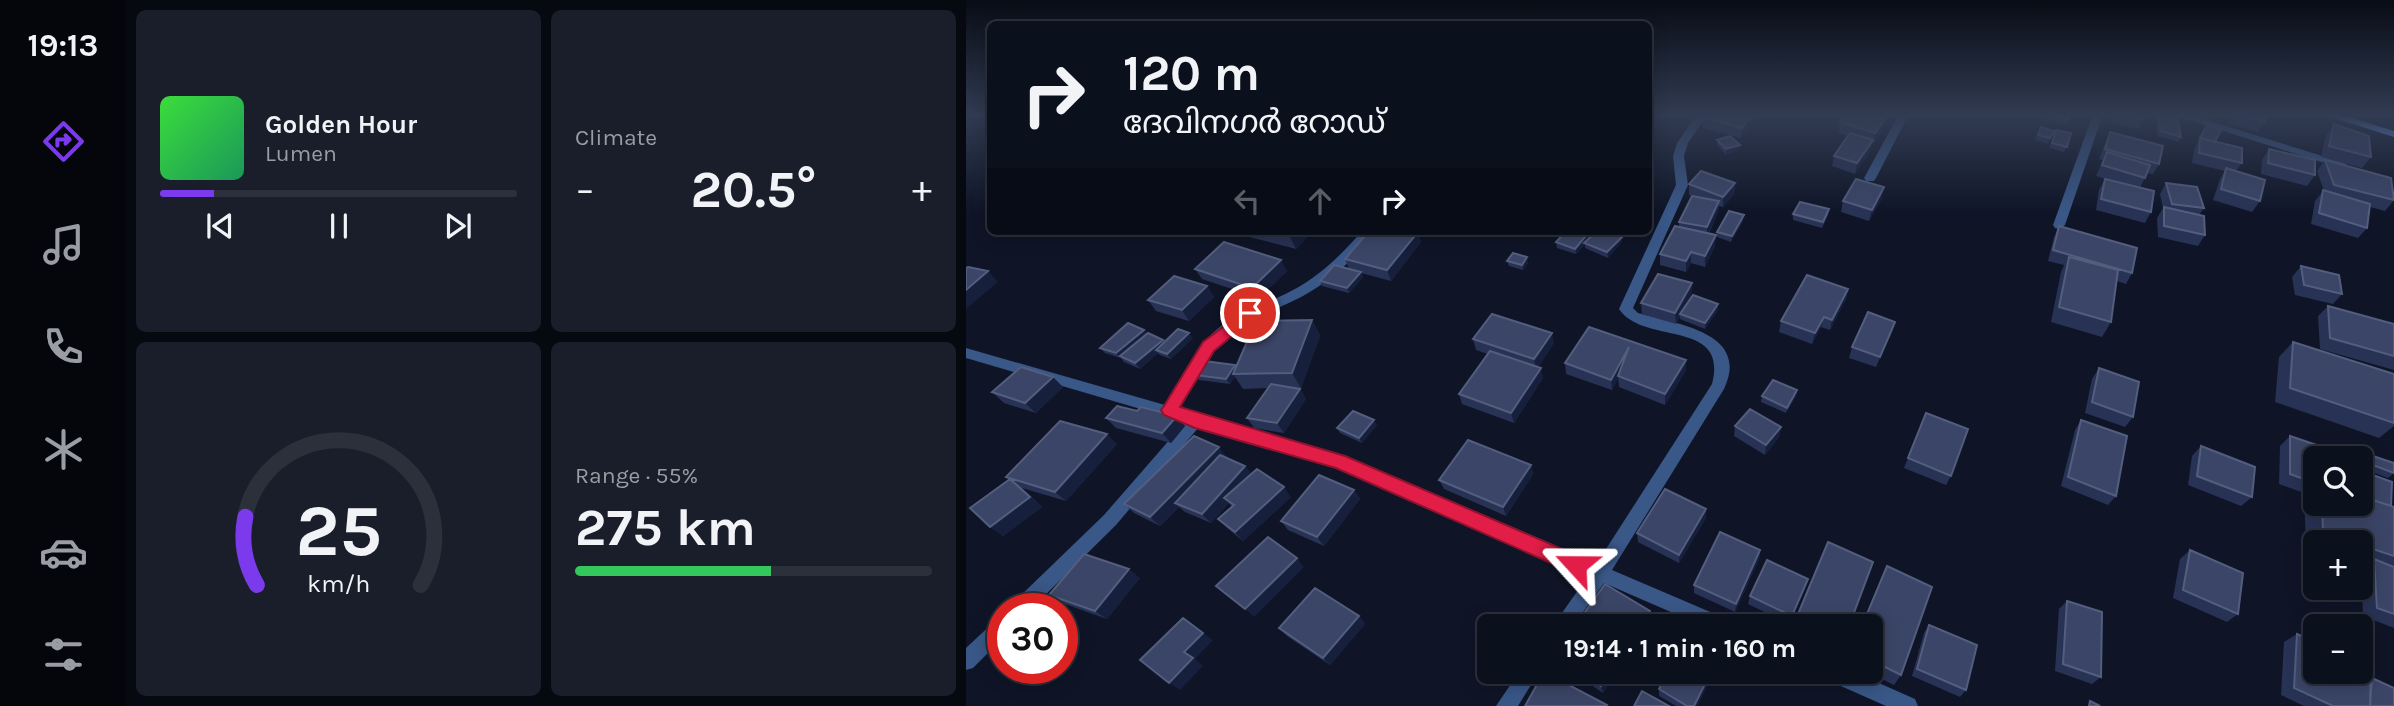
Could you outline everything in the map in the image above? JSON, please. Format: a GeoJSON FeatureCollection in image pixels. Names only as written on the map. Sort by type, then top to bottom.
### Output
{"type":"FeatureCollection","features":[{"type":"Feature","properties":{"kind":"street"},"geometry":{"type":"LineString","coordinates":[[1572,614],[1600,575],[1718,385],[1723,369],[1720,351],[1708,340],[1633,316],[1626,309],[1682,185],[1683,173],[1678,162],[1681,147]]}},
{"type":"Feature","properties":{"kind":"street"},"geometry":{"type":"LineString","coordinates":[[1870,178],[1886,147]]}},
{"type":"Feature","properties":{"kind":"street"},"geometry":{"type":"LineString","coordinates":[[2059,225],[2086,147]]}},
{"type":"Feature","properties":{"kind":"street"},"geometry":{"type":"LineString","coordinates":[[2281,147],[2352,169]]}},
{"type":"Feature","properties":{"kind":"street"},"geometry":{"type":"LineString","coordinates":[[1170,410],[1208,346],[1224,330],[1250,313],[1302,291],[1354,248],[1365,235]]}},
{"type":"Feature","properties":{"kind":"street"},"geometry":{"type":"LineString","coordinates":[[966,353],[1339,461],[1694,614]]}},
{"type":"Feature","properties":{"kind":"street"},"geometry":{"type":"LineString","coordinates":[[1035,593],[1110,520],[1195,421]]}},
{"type":"Feature","properties":{"kind":"street"},"geometry":{"type":"LineString","coordinates":[[966,661],[987,641]]}},
{"type":"Feature","properties":{"kind":"street"},"geometry":{"type":"LineString","coordinates":[[1506,706],[1522,684]]}},
{"type":"Feature","properties":{"kind":"street"},"geometry":{"type":"LineString","coordinates":[[1859,684],[1908,706]]}},
{"type":"Feature","properties":{"kind":"building"},"geometry":{"type":"Polygon","coordinates":[[[1840,147],[1868,147],[1857,163],[1834,156],[1840,147]]]}},
{"type":"Feature","properties":{"kind":"building"},"geometry":{"type":"Polygon","coordinates":[[[2106,147],[2163,147],[2159,164],[2105,149],[2106,147]]]}},
{"type":"Feature","properties":{"kind":"building"},"geometry":{"type":"Polygon","coordinates":[[[2199,147],[2238,147],[2242,148],[2242,163],[2199,153],[2199,147]]]}},
{"type":"Feature","properties":{"kind":"building"},"geometry":{"type":"Polygon","coordinates":[[[2333,147],[2370,147],[2371,157],[2333,147]]]}},
{"type":"Feature","properties":{"kind":"building"},"geometry":{"type":"Polygon","coordinates":[[[2269,149],[2315,160],[2315,175],[2268,163],[2269,149]]]}},
{"type":"Feature","properties":{"kind":"building"},"geometry":{"type":"Polygon","coordinates":[[[2107,152],[2150,165],[2145,178],[2102,165],[2107,152]]]}},
{"type":"Feature","properties":{"kind":"building"},"geometry":{"type":"Polygon","coordinates":[[[2325,160],[2391,178],[2394,200],[2334,185],[2325,160]]]}},
{"type":"Feature","properties":{"kind":"building"},"geometry":{"type":"Polygon","coordinates":[[[2226,168],[2265,180],[2260,201],[2221,189],[2226,168]]]}},
{"type":"Feature","properties":{"kind":"building"},"geometry":{"type":"Polygon","coordinates":[[[1701,171],[1735,183],[1723,197],[1689,184],[1701,171]]]}},
{"type":"Feature","properties":{"kind":"building"},"geometry":{"type":"Polygon","coordinates":[[[1856,179],[1884,187],[1872,210],[1843,201],[1856,179]]]}},
{"type":"Feature","properties":{"kind":"building"},"geometry":{"type":"Polygon","coordinates":[[[2105,179],[2154,191],[2151,212],[2101,199],[2105,179]]]}},
{"type":"Feature","properties":{"kind":"building"},"geometry":{"type":"Polygon","coordinates":[[[2166,183],[2197,187],[2204,208],[2172,204],[2166,183]]]}},
{"type":"Feature","properties":{"kind":"building"},"geometry":{"type":"Polygon","coordinates":[[[2323,190],[2370,204],[2367,228],[2319,213],[2323,190]]]}},
{"type":"Feature","properties":{"kind":"building"},"geometry":{"type":"Polygon","coordinates":[[[1692,196],[1719,201],[1707,227],[1679,222],[1692,196]]]}},
{"type":"Feature","properties":{"kind":"building"},"geometry":{"type":"Polygon","coordinates":[[[1800,202],[1829,209],[1823,222],[1793,214],[1800,202]]]}},
{"type":"Feature","properties":{"kind":"building"},"geometry":{"type":"Polygon","coordinates":[[[2164,207],[2204,216],[2205,235],[2164,226],[2164,207]]]}},
{"type":"Feature","properties":{"kind":"building"},"geometry":{"type":"Polygon","coordinates":[[[1729,211],[1744,215],[1732,236],[1717,232],[1729,211]]]}},
{"type":"Feature","properties":{"kind":"building"},"geometry":{"type":"Polygon","coordinates":[[[1675,226],[1716,235],[1705,256],[1691,252],[1686,261],[1660,254],[1675,226]]]}},
{"type":"Feature","properties":{"kind":"building"},"geometry":{"type":"Polygon","coordinates":[[[2059,226],[2137,248],[2132,273],[2053,250],[2059,226]]]}},
{"type":"Feature","properties":{"kind":"building"},"geometry":{"type":"Polygon","coordinates":[[[1366,235],[1416,235],[1387,270],[1345,259],[1366,235]]]}},
{"type":"Feature","properties":{"kind":"building"},"geometry":{"type":"Polygon","coordinates":[[[1562,235],[1587,235],[1575,249],[1556,242],[1562,235]]]}},
{"type":"Feature","properties":{"kind":"building"},"geometry":{"type":"Polygon","coordinates":[[[1593,235],[1622,237],[1607,252],[1584,243],[1593,235]]]}},
{"type":"Feature","properties":{"kind":"building"},"geometry":{"type":"Polygon","coordinates":[[[1224,242],[1281,260],[1252,288],[1195,269],[1224,242]]]}},
{"type":"Feature","properties":{"kind":"building"},"geometry":{"type":"Polygon","coordinates":[[[1513,253],[1527,257],[1522,265],[1507,261],[1513,253]]]}},
{"type":"Feature","properties":{"kind":"building"},"geometry":{"type":"Polygon","coordinates":[[[2069,257],[2118,270],[2111,322],[2059,307],[2069,257]]]}},
{"type":"Feature","properties":{"kind":"building"},"geometry":{"type":"Polygon","coordinates":[[[1334,265],[1361,272],[1347,288],[1320,281],[1334,265]]]}},
{"type":"Feature","properties":{"kind":"building"},"geometry":{"type":"Polygon","coordinates":[[[2301,266],[2339,275],[2342,294],[2304,285],[2301,266]]]}},
{"type":"Feature","properties":{"kind":"building"},"geometry":{"type":"Polygon","coordinates":[[[966,268],[988,271],[966,290],[966,268]]]}},
{"type":"Feature","properties":{"kind":"building"},"geometry":{"type":"Polygon","coordinates":[[[1658,274],[1692,283],[1675,313],[1641,303],[1658,274]]]}},
{"type":"Feature","properties":{"kind":"building"},"geometry":{"type":"Polygon","coordinates":[[[1807,275],[1848,289],[1832,320],[1824,317],[1815,333],[1781,321],[1807,275]]]}},
{"type":"Feature","properties":{"kind":"building"},"geometry":{"type":"Polygon","coordinates":[[[1174,276],[1207,286],[1182,310],[1148,300],[1174,276]]]}},
{"type":"Feature","properties":{"kind":"building"},"geometry":{"type":"Polygon","coordinates":[[[1693,295],[1718,304],[1705,323],[1680,314],[1693,295]]]}},
{"type":"Feature","properties":{"kind":"building"},"geometry":{"type":"Polygon","coordinates":[[[2328,306],[2394,324],[2394,356],[2330,338],[2328,306]]]}},
{"type":"Feature","properties":{"kind":"building"},"geometry":{"type":"Polygon","coordinates":[[[1868,312],[1895,322],[1880,357],[1852,347],[1868,312]]]}},
{"type":"Feature","properties":{"kind":"building"},"geometry":{"type":"Polygon","coordinates":[[[1492,314],[1552,333],[1534,359],[1473,339],[1492,314]]]}},
{"type":"Feature","properties":{"kind":"building"},"geometry":{"type":"Polygon","coordinates":[[[1312,320],[1292,373],[1233,374],[1256,321],[1312,320]]]}},
{"type":"Feature","properties":{"kind":"building"},"geometry":{"type":"Polygon","coordinates":[[[1128,323],[1144,330],[1116,353],[1100,348],[1128,323]]]}},
{"type":"Feature","properties":{"kind":"building"},"geometry":{"type":"Polygon","coordinates":[[[1589,327],[1686,360],[1665,394],[1618,376],[1629,347],[1611,380],[1565,363],[1589,327]]]}},
{"type":"Feature","properties":{"kind":"building"},"geometry":{"type":"Polygon","coordinates":[[[1178,329],[1189,333],[1167,354],[1156,350],[1178,329]]]}},
{"type":"Feature","properties":{"kind":"building"},"geometry":{"type":"Polygon","coordinates":[[[1148,333],[1163,340],[1135,363],[1120,356],[1148,333]]]}},
{"type":"Feature","properties":{"kind":"building"},"geometry":{"type":"Polygon","coordinates":[[[2293,342],[2394,374],[2394,423],[2290,388],[2293,342]]]}},
{"type":"Feature","properties":{"kind":"building"},"geometry":{"type":"Polygon","coordinates":[[[1490,351],[1541,368],[1511,413],[1459,394],[1490,351]]]}},
{"type":"Feature","properties":{"kind":"building"},"geometry":{"type":"Polygon","coordinates":[[[1204,361],[1235,365],[1226,379],[1195,375],[1204,361]]]}},
{"type":"Feature","properties":{"kind":"building"},"geometry":{"type":"Polygon","coordinates":[[[1021,367],[1053,377],[1025,403],[992,392],[1021,367]]]}},
{"type":"Feature","properties":{"kind":"building"},"geometry":{"type":"Polygon","coordinates":[[[2099,368],[2139,382],[2133,417],[2092,402],[2099,368]]]}},
{"type":"Feature","properties":{"kind":"building"},"geometry":{"type":"Polygon","coordinates":[[[1773,380],[1797,390],[1787,408],[1762,396],[1773,380]]]}},
{"type":"Feature","properties":{"kind":"building"},"geometry":{"type":"Polygon","coordinates":[[[1271,384],[1300,389],[1277,423],[1247,418],[1271,384]]]}},
{"type":"Feature","properties":{"kind":"building"},"geometry":{"type":"Polygon","coordinates":[[[1117,406],[1137,411],[1141,407],[1177,416],[1162,433],[1106,418],[1117,406]]]}},
{"type":"Feature","properties":{"kind":"building"},"geometry":{"type":"Polygon","coordinates":[[[1750,409],[1781,427],[1766,445],[1735,426],[1750,409]]]}},
{"type":"Feature","properties":{"kind":"building"},"geometry":{"type":"Polygon","coordinates":[[[1353,411],[1374,420],[1359,438],[1337,428],[1353,411]]]}},
{"type":"Feature","properties":{"kind":"building"},"geometry":{"type":"Polygon","coordinates":[[[1926,413],[1968,429],[1951,476],[1908,458],[1926,413]]]}},
{"type":"Feature","properties":{"kind":"building"},"geometry":{"type":"Polygon","coordinates":[[[2081,420],[2127,436],[2116,496],[2068,477],[2081,420]]]}},
{"type":"Feature","properties":{"kind":"building"},"geometry":{"type":"Polygon","coordinates":[[[1060,421],[1107,434],[1055,492],[1006,477],[1060,421]]]}},
{"type":"Feature","properties":{"kind":"building"},"geometry":{"type":"Polygon","coordinates":[[[1194,436],[1219,447],[1150,517],[1124,504],[1194,436]]]}},
{"type":"Feature","properties":{"kind":"building"},"geometry":{"type":"Polygon","coordinates":[[[2290,436],[2320,446],[2303,446],[2303,479],[2290,474],[2290,436]]]}},
{"type":"Feature","properties":{"kind":"building"},"geometry":{"type":"Polygon","coordinates":[[[1468,440],[1531,465],[1503,507],[1439,480],[1468,440]]]}},
{"type":"Feature","properties":{"kind":"building"},"geometry":{"type":"Polygon","coordinates":[[[2201,446],[2255,467],[2252,497],[2197,476],[2201,446]]]}},
{"type":"Feature","properties":{"kind":"building"},"geometry":{"type":"Polygon","coordinates":[[[1220,455],[1245,466],[1202,514],[1175,503],[1220,455]]]}},
{"type":"Feature","properties":{"kind":"building"},"geometry":{"type":"Polygon","coordinates":[[[2373,456],[2394,463],[2394,473],[2373,465],[2373,456]]]}},
{"type":"Feature","properties":{"kind":"building"},"geometry":{"type":"Polygon","coordinates":[[[1257,469],[1284,487],[1235,532],[1218,519],[1234,505],[1224,498],[1257,469]]]}},
{"type":"Feature","properties":{"kind":"building"},"geometry":{"type":"Polygon","coordinates":[[[1319,475],[1354,490],[1317,537],[1281,521],[1319,475]]]}},
{"type":"Feature","properties":{"kind":"building"},"geometry":{"type":"Polygon","coordinates":[[[2373,475],[2392,482],[2391,506],[2373,500],[2373,475]]]}},
{"type":"Feature","properties":{"kind":"building"},"geometry":{"type":"Polygon","coordinates":[[[1010,479],[1030,497],[990,527],[970,508],[1010,479]]]}},
{"type":"Feature","properties":{"kind":"building"},"geometry":{"type":"Polygon","coordinates":[[[1665,489],[1706,509],[1679,555],[1637,533],[1665,489]]]}},
{"type":"Feature","properties":{"kind":"building"},"geometry":{"type":"Polygon","coordinates":[[[2373,500],[2394,507],[2394,556],[2373,549],[2373,530],[2323,530],[2322,516],[2373,516],[2373,500]]]}},
{"type":"Feature","properties":{"kind":"building"},"geometry":{"type":"Polygon","coordinates":[[[1720,532],[1760,550],[1736,604],[1694,585],[1720,532]]]}},
{"type":"Feature","properties":{"kind":"building"},"geometry":{"type":"Polygon","coordinates":[[[1268,537],[1297,558],[1245,609],[1216,586],[1268,537]]]}},
{"type":"Feature","properties":{"kind":"building"},"geometry":{"type":"Polygon","coordinates":[[[1828,542],[1873,562],[1854,614],[1798,614],[1828,542]]]}},
{"type":"Feature","properties":{"kind":"building"},"geometry":{"type":"Polygon","coordinates":[[[2190,550],[2243,573],[2238,614],[2183,590],[2190,550]]]}},
{"type":"Feature","properties":{"kind":"building"},"geometry":{"type":"Polygon","coordinates":[[[1084,554],[1129,569],[1095,611],[1078,605],[1078,593],[1051,593],[1084,554]]]}},
{"type":"Feature","properties":{"kind":"building"},"geometry":{"type":"Polygon","coordinates":[[[2374,559],[2394,567],[2394,614],[2377,608],[2374,559]]]}},
{"type":"Feature","properties":{"kind":"building"},"geometry":{"type":"Polygon","coordinates":[[[1767,560],[1808,579],[1793,614],[1750,596],[1767,560]]]}},
{"type":"Feature","properties":{"kind":"building"},"geometry":{"type":"Polygon","coordinates":[[[1887,566],[1932,587],[1901,675],[1883,666],[1883,614],[1867,614],[1887,566]]]}},
{"type":"Feature","properties":{"kind":"building"},"geometry":{"type":"Polygon","coordinates":[[[1605,584],[1650,611],[1648,614],[1584,614],[1605,584]]]}},
{"type":"Feature","properties":{"kind":"building"},"geometry":{"type":"Polygon","coordinates":[[[1315,588],[1359,616],[1323,658],[1279,628],[1315,588]]]}},
{"type":"Feature","properties":{"kind":"building"},"geometry":{"type":"Polygon","coordinates":[[[2067,601],[2102,612],[2101,677],[2063,664],[2067,601]]]}},
{"type":"Feature","properties":{"kind":"building"},"geometry":{"type":"Polygon","coordinates":[[[1183,618],[1203,633],[1184,652],[1193,658],[1169,683],[1140,660],[1183,618]]]}},
{"type":"Feature","properties":{"kind":"building"},"geometry":{"type":"Polygon","coordinates":[[[1929,625],[1977,645],[1966,690],[1917,669],[1929,625]]]}},
{"type":"Feature","properties":{"kind":"building"},"geometry":{"type":"Polygon","coordinates":[[[2297,634],[2303,637],[2303,684],[2371,684],[2370,706],[2333,706],[2294,688],[2297,634]]]}},
{"type":"Feature","properties":{"kind":"building"},"geometry":{"type":"Polygon","coordinates":[[[2373,678],[2394,688],[2394,706],[2370,706],[2373,678]]]}},
{"type":"Feature","properties":{"kind":"building"},"geometry":{"type":"Polygon","coordinates":[[[1537,684],[1567,684],[1607,705],[1606,706],[1525,706],[1537,684]]]}},
{"type":"Feature","properties":{"kind":"building"},"geometry":{"type":"Polygon","coordinates":[[[1662,684],[1705,684],[1694,706],[1687,706],[1659,689],[1662,684]]]}},
{"type":"Feature","properties":{"kind":"building"},"geometry":{"type":"Polygon","coordinates":[[[1642,691],[1669,706],[1634,706],[1642,691]]]}},
{"type":"Feature","properties":{"kind":"route"},"geometry":{"type":"LineString","coordinates":[[1250,313],[1224,330],[1208,346],[1170,410],[1195,421],[1339,461],[1576,565]]}}]}
